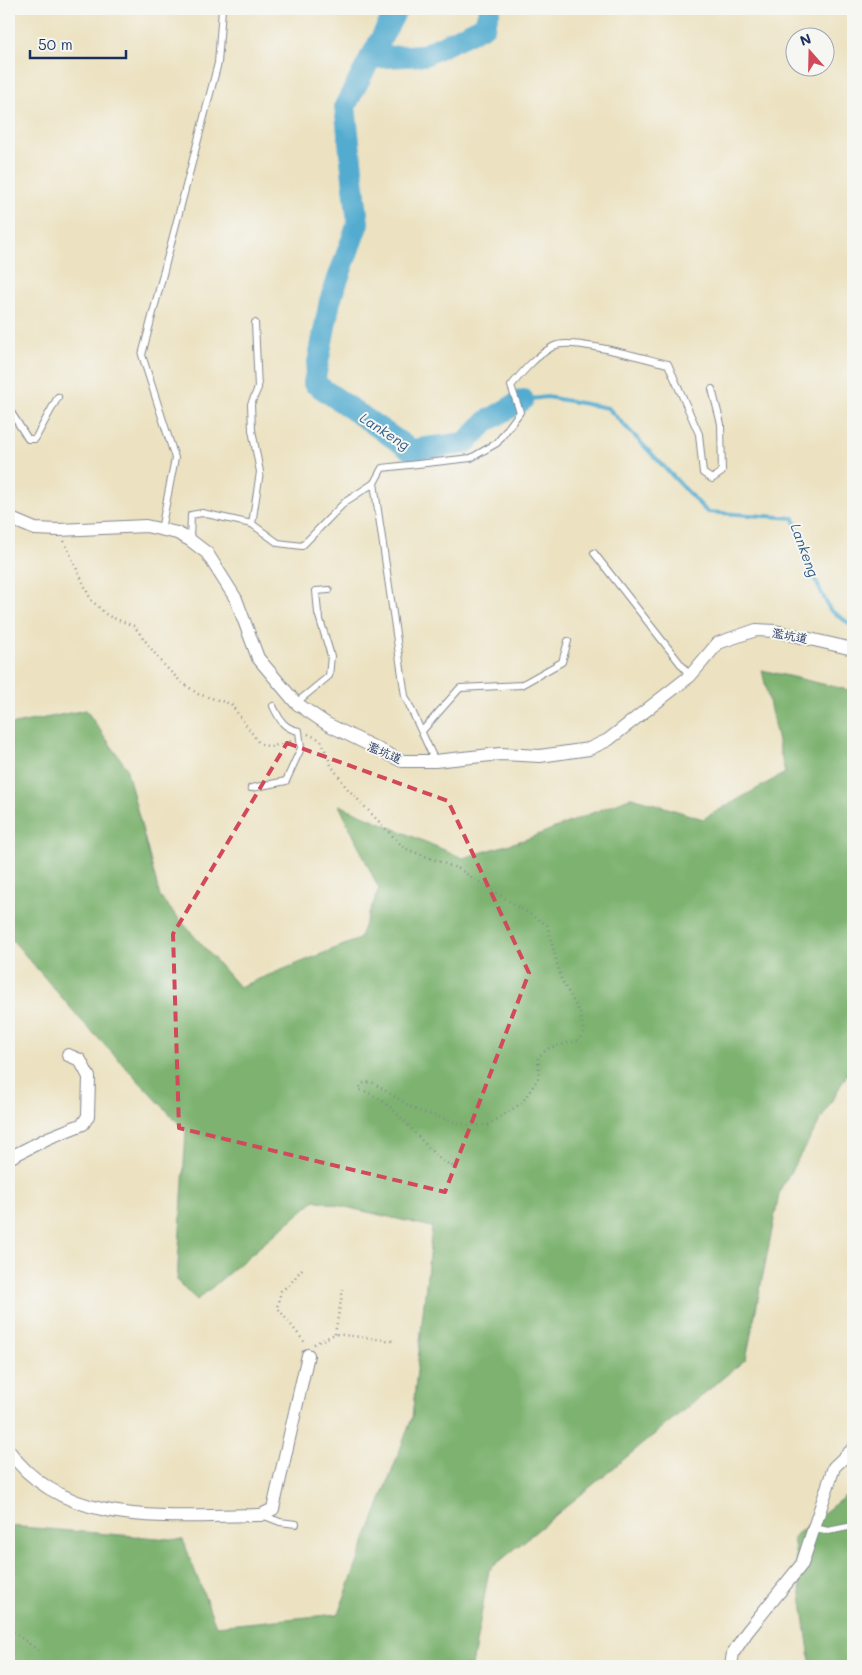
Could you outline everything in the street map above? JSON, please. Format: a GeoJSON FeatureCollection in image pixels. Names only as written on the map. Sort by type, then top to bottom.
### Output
{"type":"FeatureCollection","features":[{"type":"Feature","properties":{"kind":"street","name":"濫坑道"},"geometry":{"type":"LineString","coordinates":[[9,518],[35,529],[59,530],[146,526],[177,533],[190,540],[207,554],[236,599],[258,658],[296,703],[327,724],[402,761],[435,761],[500,754],[540,756],[589,749],[608,740],[690,676],[718,644],[756,630],[783,632],[853,649]]}},
{"type":"Feature","properties":{"kind":"street"},"geometry":{"type":"LineString","coordinates":[[9,1158],[48,1138],[84,1124],[88,1116],[90,1077],[80,1060],[68,1055]]}},
{"type":"Feature","properties":{"kind":"street"},"geometry":{"type":"LineString","coordinates":[[9,1452],[40,1484],[79,1505],[133,1514],[261,1515],[273,1509],[308,1355]]}},
{"type":"Feature","properties":{"kind":"street"},"geometry":{"type":"LineString","coordinates":[[731,1666],[733,1653],[747,1632],[802,1564],[834,1467],[853,1449]]}},
{"type":"Feature","properties":{"kind":"lane"},"geometry":{"type":"LineString","coordinates":[[161,530],[175,458],[142,355],[218,63],[222,9]]}},
{"type":"Feature","properties":{"kind":"lane"},"geometry":{"type":"LineString","coordinates":[[252,524],[260,472],[252,430],[251,404],[258,388],[255,322]]}},
{"type":"Feature","properties":{"kind":"lane"},"geometry":{"type":"LineString","coordinates":[[190,540],[191,515],[202,513],[252,524],[278,543],[302,546],[345,502],[374,483],[382,468],[471,458],[497,443],[520,412],[512,386],[528,364],[556,345],[595,346],[668,364],[699,434],[703,473],[712,479],[722,472],[721,424],[712,389]]}},
{"type":"Feature","properties":{"kind":"lane"},"geometry":{"type":"LineString","coordinates":[[9,409],[28,439],[35,439],[58,397]]}},
{"type":"Feature","properties":{"kind":"lane"},"geometry":{"type":"LineString","coordinates":[[374,483],[405,696],[435,761]]}},
{"type":"Feature","properties":{"kind":"lane"},"geometry":{"type":"LineString","coordinates":[[594,553],[690,676]]}},
{"type":"Feature","properties":{"kind":"lane"},"geometry":{"type":"LineString","coordinates":[[296,703],[329,676],[331,656],[318,613],[316,591],[329,590]]}},
{"type":"Feature","properties":{"kind":"lane"},"geometry":{"type":"LineString","coordinates":[[422,731],[460,688],[521,685],[562,662],[568,641]]}},
{"type":"Feature","properties":{"kind":"lane"},"geometry":{"type":"LineString","coordinates":[[251,788],[286,780],[301,748],[299,731],[288,729],[281,723],[273,706]]}},
{"type":"Feature","properties":{"kind":"lane"},"geometry":{"type":"LineString","coordinates":[[261,1515],[280,1522],[296,1524]]}},
{"type":"Feature","properties":{"kind":"lane"},"geometry":{"type":"LineString","coordinates":[[815,1528],[828,1531],[853,1526]]}},
{"type":"Feature","properties":{"kind":"path"},"geometry":{"type":"LineString","coordinates":[[59,530],[91,600],[108,616],[134,626],[162,663],[180,681],[198,694],[231,704],[259,743],[270,747],[278,746],[292,741],[299,731],[321,740],[331,765],[346,787],[404,848],[459,869],[547,925],[561,979],[580,1013],[584,1032],[579,1040],[549,1048],[538,1057],[539,1077],[522,1103],[488,1125],[466,1125],[416,1110],[373,1083],[366,1082],[361,1085],[359,1090],[370,1092],[381,1100],[441,1160],[460,1170]]}},
{"type":"Feature","properties":{"kind":"path"},"geometry":{"type":"LineString","coordinates":[[302,1269],[290,1284],[281,1291],[277,1307],[308,1347],[335,1334],[393,1341]]}},
{"type":"Feature","properties":{"kind":"path"},"geometry":{"type":"LineString","coordinates":[[335,1334],[343,1289]]}},
{"type":"Feature","properties":{"kind":"path"},"geometry":{"type":"LineString","coordinates":[[9,1629],[39,1651]]}},
{"type":"Feature","properties":{"kind":"highlighted area"},"geometry":{"type":"Polygon","coordinates":[[[287,743],[448,801],[529,973],[445,1192],[179,1128],[173,934],[287,743]]]}},
{"type":"Feature","properties":{"kind":"green space"},"geometry":{"type":"Polygon","coordinates":[[[762,670],[853,691],[853,1064],[780,1190],[746,1359],[489,1570],[472,1666],[9,1666],[9,1526],[183,1540],[216,1626],[338,1614],[412,1418],[432,1227],[315,1200],[197,1300],[177,1281],[186,1131],[81,1020],[9,936],[9,725],[86,710],[126,767],[160,897],[239,987],[359,939],[379,889],[339,805],[463,858],[530,838],[632,797],[703,819],[785,773],[762,670]]]}},
{"type":"Feature","properties":{"kind":"green space"},"geometry":{"type":"Polygon","coordinates":[[[853,1490],[853,1666],[811,1666],[793,1537],[853,1490]]]}},
{"type":"Feature","properties":{"kind":"waterway","name":"Lankeng"},"geometry":{"type":"LineString","coordinates":[[397,9],[345,106],[358,223],[330,301],[314,383],[411,450],[465,443],[487,421],[523,400]]}},
{"type":"Feature","properties":{"kind":"waterway"},"geometry":{"type":"LineString","coordinates":[[370,58],[424,55],[484,26],[490,9]]}},
{"type":"Feature","properties":{"kind":"waterway","name":"Lankeng"},"geometry":{"type":"LineString","coordinates":[[523,400],[547,397],[608,408],[707,512],[794,518],[807,563],[830,610],[853,626]]}}]}
